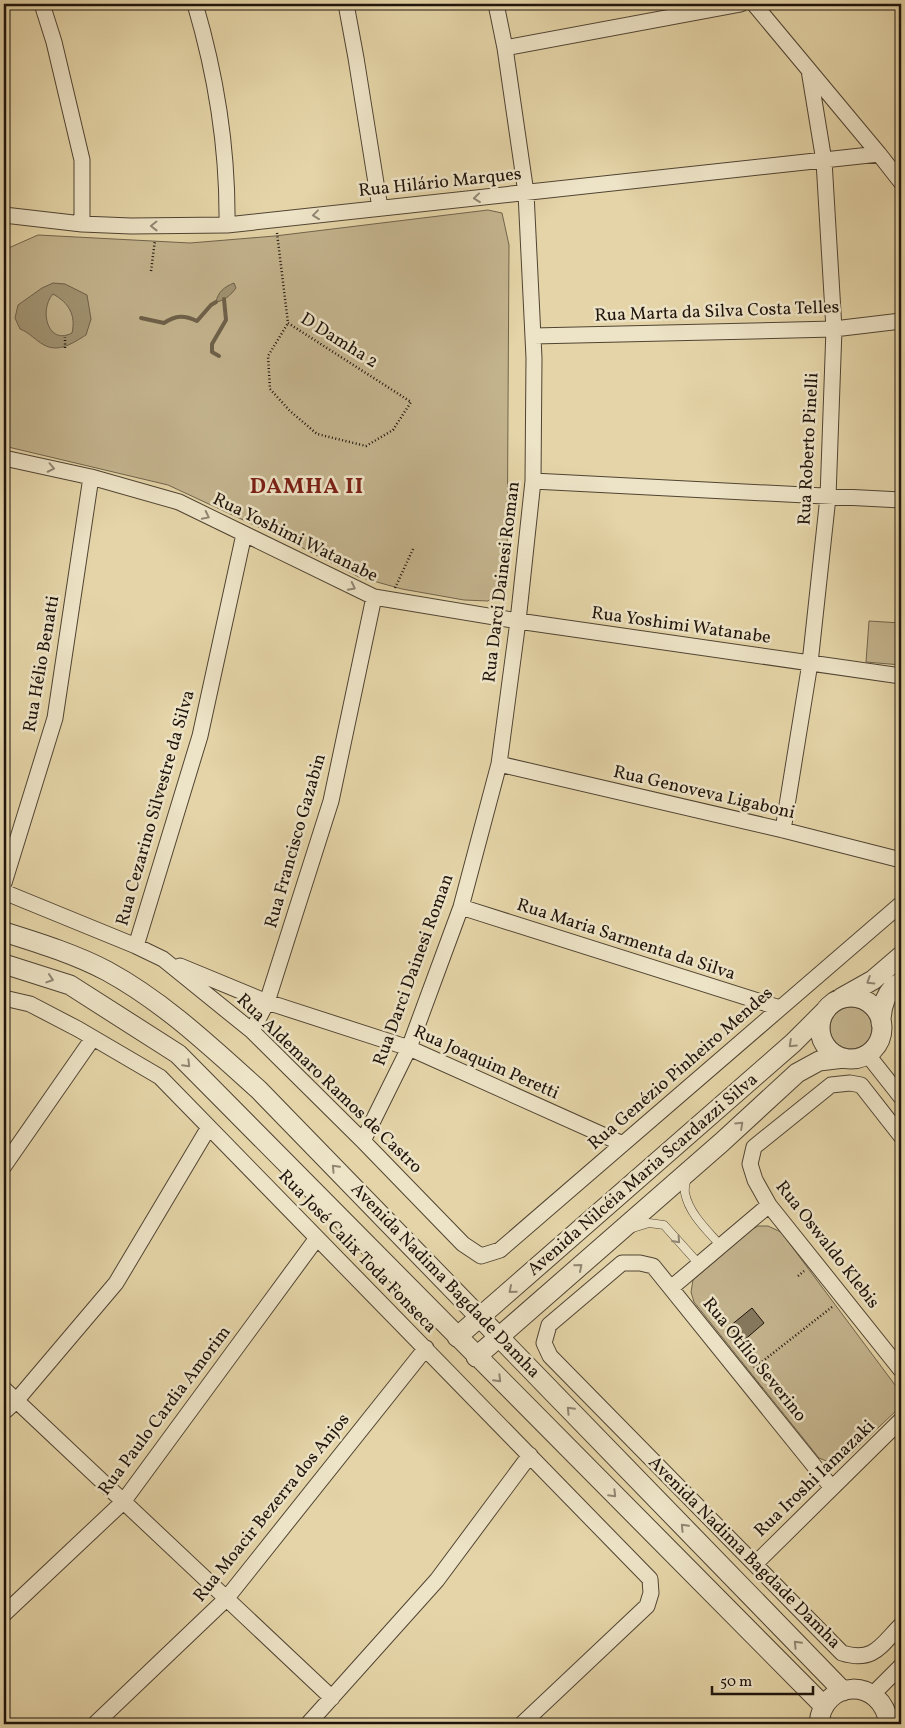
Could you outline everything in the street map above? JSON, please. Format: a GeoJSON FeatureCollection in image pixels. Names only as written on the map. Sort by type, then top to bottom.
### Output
{"type":"FeatureCollection","features":[{"type":"Feature","properties":{"kind":"street"},"geometry":{"type":"LineString","coordinates":[[42,4],[54,42],[82,160],[82,224]]}},
{"type":"Feature","properties":{"kind":"street"},"geometry":{"type":"LineString","coordinates":[[195,4],[201,23],[215,92],[227,188],[227,225]]}},
{"type":"Feature","properties":{"kind":"street"},"geometry":{"type":"LineString","coordinates":[[346,4],[380,208]]}},
{"type":"Feature","properties":{"kind":"street","name":"Rua Darci Dainesi Roman"},"geometry":{"type":"LineString","coordinates":[[363,1141],[409,1048],[461,907],[499,764],[518,621],[533,481],[533,336],[526,193],[505,48],[496,4]]}},
{"type":"Feature","properties":{"kind":"street"},"geometry":{"type":"LineString","coordinates":[[505,48],[741,4]]}},
{"type":"Feature","properties":{"kind":"street"},"geometry":{"type":"LineString","coordinates":[[754,4],[901,182]]}},
{"type":"Feature","properties":{"kind":"street","name":"Rua Roberto Pinelli"},"geometry":{"type":"LineString","coordinates":[[783,830],[810,663],[828,497],[834,329],[824,161],[809,70]]}},
{"type":"Feature","properties":{"kind":"street","name":"Rua Hilário Marques"},"geometry":{"type":"LineString","coordinates":[[4,215],[82,224],[130,226],[227,225],[879,154]]}},
{"type":"Feature","properties":{"kind":"street","name":"Rua Marta da Silva Costa Telles"},"geometry":{"type":"LineString","coordinates":[[533,336],[834,329],[901,322]]}},
{"type":"Feature","properties":{"kind":"street","name":"Rua Yoshimi Watanabe"},"geometry":{"type":"LineString","coordinates":[[4,458],[91,477],[179,502],[374,598],[518,621],[901,676]]}},
{"type":"Feature","properties":{"kind":"street","name":"Rua Hélio Benatti"},"geometry":{"type":"LineString","coordinates":[[4,883],[54,718],[91,477]]}},
{"type":"Feature","properties":{"kind":"street"},"geometry":{"type":"LineString","coordinates":[[533,481],[901,500]]}},
{"type":"Feature","properties":{"kind":"street","name":"Rua Cezarino Silvestre da Silva"},"geometry":{"type":"LineString","coordinates":[[136,946],[200,736],[244,534]]}},
{"type":"Feature","properties":{"kind":"street","name":"Rua Francisco Gazabin"},"geometry":{"type":"LineString","coordinates":[[252,1031],[267,1002],[331,801],[374,598]]}},
{"type":"Feature","properties":{"kind":"street","name":"Rua Genoveva Ligaboni"},"geometry":{"type":"LineString","coordinates":[[499,764],[783,830],[901,860]]}},
{"type":"Feature","properties":{"kind":"street","name":"Rua Aldemaro Ramos de Castro"},"geometry":{"type":"LineString","coordinates":[[4,892],[163,959],[252,1031],[463,1244],[481,1256]]}},
{"type":"Feature","properties":{"kind":"street","name":"Rua Genézio Pinheiro Mendes"},"geometry":{"type":"LineString","coordinates":[[481,1256],[500,1250],[901,904]]}},
{"type":"Feature","properties":{"kind":"street","name":"Rua Maria Sarmenta da Silva"},"geometry":{"type":"LineString","coordinates":[[461,907],[780,1008]]}},
{"type":"Feature","properties":{"kind":"street","name":"Avenida Nadima Bagdade Damha"},"geometry":{"type":"LineString","coordinates":[[4,932],[47,945],[107,971],[172,1013],[259,1090],[843,1691]]}},
{"type":"Feature","properties":{"kind":"street","name":"Avenida Nilcéia Maria Scardazzi Silva"},"geometry":{"type":"LineString","coordinates":[[457,1337],[704,1122],[793,1043],[831,1006],[873,980],[901,956]]}},
{"type":"Feature","properties":{"kind":"street","name":"Rua Joaquim Peretti"},"geometry":{"type":"LineString","coordinates":[[163,959],[267,1002],[409,1048],[623,1144]]}},
{"type":"Feature","properties":{"kind":"street","name":"Avenida Nadima Bagdade Damha"},"geometry":{"type":"LineString","coordinates":[[4,964],[70,985],[178,1054],[457,1337],[822,1715]]}},
{"type":"Feature","properties":{"kind":"street"},"geometry":{"type":"LineString","coordinates":[[882,1023],[878,1013],[872,1006],[864,1000],[850,997],[831,1006],[822,1019],[820,1028],[822,1038],[834,1054],[844,1058],[860,1057],[867,1054],[879,1041],[882,1032],[882,1023],[882,1009],[887,996],[901,982]]}},
{"type":"Feature","properties":{"kind":"street","name":"Rua José Calix Toda Fonseca"},"geometry":{"type":"LineString","coordinates":[[4,998],[30,1004],[160,1077],[650,1579],[652,1593],[647,1606],[522,1724]]}},
{"type":"Feature","properties":{"kind":"street"},"geometry":{"type":"LineString","coordinates":[[4,1166],[93,1038]]}},
{"type":"Feature","properties":{"kind":"street"},"geometry":{"type":"LineString","coordinates":[[867,1054],[899,1092]]}},
{"type":"Feature","properties":{"kind":"street","name":"Avenida Nilcéia Maria Scardazzi Silva"},"geometry":{"type":"LineString","coordinates":[[476,1357],[687,1173],[797,1073],[819,1061],[844,1058]]}},
{"type":"Feature","properties":{"kind":"street","name":"Rua Oswaldo Klebis"},"geometry":{"type":"LineString","coordinates":[[901,1136],[861,1085],[850,1083],[830,1085],[754,1147],[750,1164],[755,1180],[769,1205],[901,1370]]}},
{"type":"Feature","properties":{"kind":"street"},"geometry":{"type":"LineString","coordinates":[[704,1122],[722,1142]]}},
{"type":"Feature","properties":{"kind":"street"},"geometry":{"type":"LineString","coordinates":[[4,1412],[16,1401],[116,1283],[209,1127]]}},
{"type":"Feature","properties":{"kind":"street"},"geometry":{"type":"LineString","coordinates":[[671,1288],[769,1205]]}},
{"type":"Feature","properties":{"kind":"street"},"geometry":{"type":"LineString","coordinates":[[602,1211],[619,1232]]}},
{"type":"Feature","properties":{"kind":"street","name":"Rua Paulo Cardia Amorim"},"geometry":{"type":"LineString","coordinates":[[4,1614],[123,1502],[317,1238]]}},
{"type":"Feature","properties":{"kind":"street","name":"Avenida Nadima Bagdade Damha"},"geometry":{"type":"LineString","coordinates":[[640,1263],[622,1263],[549,1325],[544,1343],[550,1356],[842,1653],[855,1657],[871,1655],[901,1625]]}},
{"type":"Feature","properties":{"kind":"street","name":"Rua Otílio Severino"},"geometry":{"type":"LineString","coordinates":[[640,1263],[653,1266],[832,1488]]}},
{"type":"Feature","properties":{"kind":"street","name":"Rua Moacir Bezerra dos Anjos"},"geometry":{"type":"LineString","coordinates":[[95,1724],[226,1599],[426,1348]]}},
{"type":"Feature","properties":{"kind":"street"},"geometry":{"type":"LineString","coordinates":[[4,1390],[332,1698]]}},
{"type":"Feature","properties":{"kind":"street","name":"Rua Iroshi Iamazaki"},"geometry":{"type":"LineString","coordinates":[[755,1564],[901,1420]]}},
{"type":"Feature","properties":{"kind":"street"},"geometry":{"type":"LineString","coordinates":[[308,1724],[437,1580],[530,1455]]}},
{"type":"Feature","properties":{"kind":"street"},"geometry":{"type":"LineString","coordinates":[[873,1694],[901,1666]]}},
{"type":"Feature","properties":{"kind":"street"},"geometry":{"type":"LineString","coordinates":[[822,1715],[832,1697],[843,1691],[853,1689],[864,1690],[873,1694],[882,1703],[888,1713],[889,1724]]}},
{"type":"Feature","properties":{"kind":"lane"},"geometry":{"type":"LineString","coordinates":[[687,1173],[685,1193],[690,1205],[698,1220],[721,1246]]}},
{"type":"Feature","properties":{"kind":"lane"},"geometry":{"type":"LineString","coordinates":[[619,1232],[649,1223],[664,1225],[699,1264]]}},
{"type":"Feature","properties":{"kind":"path"},"geometry":{"type":"LineString","coordinates":[[276,220],[288,323]]}},
{"type":"Feature","properties":{"kind":"path"},"geometry":{"type":"LineString","coordinates":[[151,271],[155,242]]}},
{"type":"Feature","properties":{"kind":"path","name":"D Damha 2"},"geometry":{"type":"LineString","coordinates":[[288,323],[411,402],[392,430],[366,446],[317,434],[290,411],[270,389],[268,356],[288,323]]}},
{"type":"Feature","properties":{"kind":"path"},"geometry":{"type":"LineString","coordinates":[[65,336],[65,348]]}},
{"type":"Feature","properties":{"kind":"path"},"geometry":{"type":"LineString","coordinates":[[389,601],[414,547]]}},
{"type":"Feature","properties":{"kind":"path"},"geometry":{"type":"LineString","coordinates":[[743,1376],[843,1298]]}},
{"type":"Feature","properties":{"kind":"shaded area"},"geometry":{"type":"Polygon","coordinates":[[[488,210],[502,213],[509,245],[507,580],[499,592],[488,601],[464,600],[402,589],[359,577],[297,545],[168,485],[4,446],[4,250],[38,235],[190,243],[275,236],[488,210]]]}},
{"type":"Feature","properties":{"kind":"shaded area"},"geometry":{"type":"Polygon","coordinates":[[[53,283],[65,284],[87,295],[91,319],[86,335],[66,346],[55,348],[44,345],[20,329],[15,318],[18,305],[42,288],[53,283]],[[53,294],[49,301],[46,316],[51,330],[63,336],[72,333],[73,321],[70,310],[53,294]]]}},
{"type":"Feature","properties":{"kind":"shaded area"},"geometry":{"type":"Polygon","coordinates":[[[234,283],[236,288],[232,293],[225,299],[216,302],[222,290],[234,283]]]}},
{"type":"Feature","properties":{"kind":"shaded area"},"geometry":{"type":"Polygon","coordinates":[[[869,621],[901,623],[901,665],[866,662],[869,621]]]}},
{"type":"Feature","properties":{"kind":"shaded area"},"geometry":{"type":"Polygon","coordinates":[[[855,1007],[863,1010],[869,1016],[872,1028],[869,1040],[863,1046],[847,1049],[839,1046],[833,1040],[830,1024],[833,1016],[839,1010],[855,1007]]]}},
{"type":"Feature","properties":{"kind":"shaded area"},"geometry":{"type":"Polygon","coordinates":[[[758,1226],[768,1226],[781,1232],[901,1393],[899,1408],[842,1462],[829,1462],[819,1458],[694,1302],[691,1292],[693,1280],[758,1226]]]}},
{"type":"Feature","properties":{"kind":"building"},"geometry":{"type":"Polygon","coordinates":[[[752,1308],[764,1323],[742,1342],[730,1326],[752,1308]]]}},
{"type":"Feature","properties":{"kind":"waterway"},"geometry":{"type":"LineString","coordinates":[[219,356],[212,352],[212,344],[226,320],[224,299]]}},
{"type":"Feature","properties":{"kind":"waterway"},"geometry":{"type":"LineString","coordinates":[[141,318],[164,323],[172,318],[180,317],[197,321],[216,302]]}},
{"type":"Feature","properties":{"kind":"district","name":"DAMHA II"},"geometry":{"type":"Point","coordinates":[307,487]}}]}
